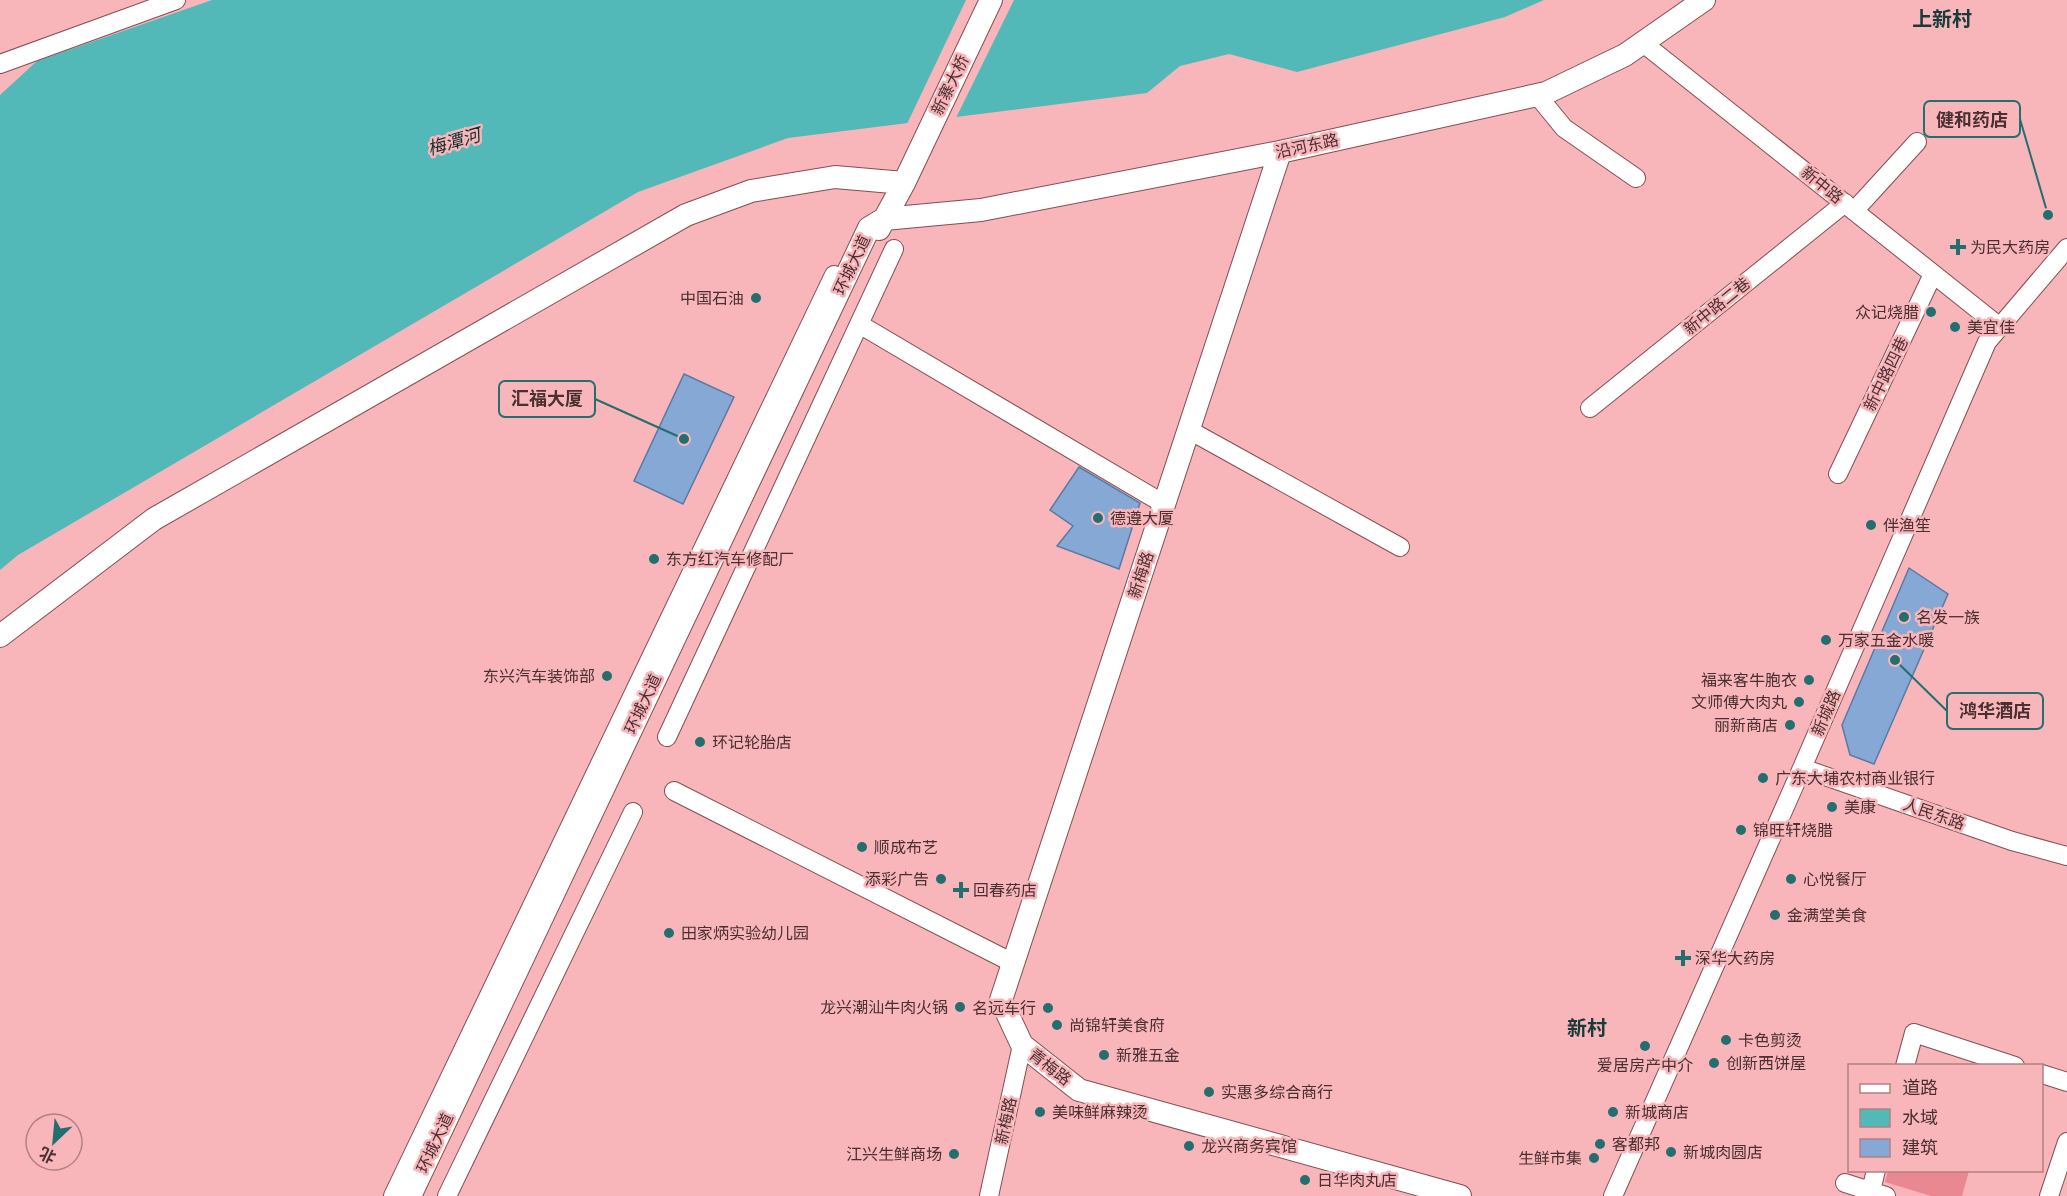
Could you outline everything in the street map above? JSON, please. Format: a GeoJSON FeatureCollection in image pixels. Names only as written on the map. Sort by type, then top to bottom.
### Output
{"type":"FeatureCollection","features":[{"type":"Feature","properties":{"kind":"main road","name":"新寨大桥"},"geometry":{"type":"LineString","coordinates":[[884,219],[991,0]]}},
{"type":"Feature","properties":{"kind":"main road","name":"沿河东路"},"geometry":{"type":"LineString","coordinates":[[884,219],[981,210],[1280,152],[1546,93],[1625,55],[1704,0]]}},
{"type":"Feature","properties":{"kind":"main road","name":"新梅路"},"geometry":{"type":"LineString","coordinates":[[1013,963],[1280,152]]}},
{"type":"Feature","properties":{"kind":"main road"},"geometry":{"type":"LineString","coordinates":[[0,636],[154,519],[686,215],[751,190],[835,177],[906,176]]}},
{"type":"Feature","properties":{"kind":"main road","name":"环城大道"},"geometry":{"type":"LineString","coordinates":[[410,1196],[869,228],[884,219]]}},
{"type":"Feature","properties":{"kind":"main road","name":"环城大道"},"geometry":{"type":"LineString","coordinates":[[422,1196],[884,219]]}},
{"type":"Feature","properties":{"kind":"main road","name":"青梅路"},"geometry":{"type":"LineString","coordinates":[[1013,963],[1001,1000],[1022,1045],[1079,1090],[1460,1196]]}},
{"type":"Feature","properties":{"kind":"street"},"geometry":{"type":"LineString","coordinates":[[0,64],[176,0]]}},
{"type":"Feature","properties":{"kind":"street","name":"新中路"},"geometry":{"type":"LineString","coordinates":[[1643,43],[2000,327]]}},
{"type":"Feature","properties":{"kind":"street"},"geometry":{"type":"LineString","coordinates":[[1537,95],[1564,128],[1636,178]]}},
{"type":"Feature","properties":{"kind":"street","name":"新中路二巷"},"geometry":{"type":"LineString","coordinates":[[1590,408],[1850,207],[1917,142]]}},
{"type":"Feature","properties":{"kind":"street"},"geometry":{"type":"LineString","coordinates":[[393,1196],[854,233]]}},
{"type":"Feature","properties":{"kind":"street","name":"新城路"},"geometry":{"type":"LineString","coordinates":[[1613,1196],[1987,342],[2067,248]]}},
{"type":"Feature","properties":{"kind":"street"},"geometry":{"type":"LineString","coordinates":[[667,737],[894,249]]}},
{"type":"Feature","properties":{"kind":"street","name":"新中路四巷"},"geometry":{"type":"LineString","coordinates":[[1838,474],[1933,274]]}},
{"type":"Feature","properties":{"kind":"street"},"geometry":{"type":"LineString","coordinates":[[859,324],[1164,504]]}},
{"type":"Feature","properties":{"kind":"street"},"geometry":{"type":"LineString","coordinates":[[1189,430],[1400,547]]}},
{"type":"Feature","properties":{"kind":"street","name":"人民东路"},"geometry":{"type":"LineString","coordinates":[[1802,768],[2012,841],[2067,856]]}},
{"type":"Feature","properties":{"kind":"street"},"geometry":{"type":"LineString","coordinates":[[674,791],[1013,963]]}},
{"type":"Feature","properties":{"kind":"street"},"geometry":{"type":"LineString","coordinates":[[447,1196],[633,812]]}},
{"type":"Feature","properties":{"kind":"street"},"geometry":{"type":"LineString","coordinates":[[1905,1064],[1914,1033],[2012,1064]]}},
{"type":"Feature","properties":{"kind":"street","name":"新梅路"},"geometry":{"type":"LineString","coordinates":[[989,1196],[1022,1045]]}},
{"type":"Feature","properties":{"kind":"street"},"geometry":{"type":"LineString","coordinates":[[2043,1074],[2067,1082]]}},
{"type":"Feature","properties":{"kind":"street"},"geometry":{"type":"LineString","coordinates":[[2049,1196],[2067,1142]]}},
{"type":"Feature","properties":{"kind":"street"},"geometry":{"type":"LineString","coordinates":[[1845,1183],[1878,1194],[1876,1172]]}},
{"type":"Feature","properties":{"kind":"shaded area"},"geometry":{"type":"Polygon","coordinates":[[[1888,1172],[1969,1172],[1962,1196],[1931,1196],[1885,1182],[1888,1172]]]}},
{"type":"Feature","properties":{"kind":"water","name":"梅潭河"},"geometry":{"type":"Polygon","coordinates":[[[212,0],[1544,0],[1505,17],[1297,72],[1229,54],[1180,66],[1147,93],[788,138],[638,192],[18,555],[0,570],[0,95],[37,61],[212,0]]]}},
{"type":"Feature","properties":{"kind":"pier"},"geometry":{"type":"Polygon","coordinates":[[[966,0],[1014,0],[955,120],[906,126],[966,0]]]}},
{"type":"Feature","properties":{"kind":"building"},"geometry":{"type":"Polygon","coordinates":[[[684,374],[734,397],[683,504],[634,481],[684,374]]]}},
{"type":"Feature","properties":{"kind":"building","name":"德遵大厦"},"geometry":{"type":"Polygon","coordinates":[[[1079,467],[1140,503],[1119,569],[1057,546],[1073,526],[1050,510],[1079,467]]]}},
{"type":"Feature","properties":{"kind":"building"},"geometry":{"type":"Polygon","coordinates":[[[1909,568],[1948,594],[1874,764],[1850,755],[1842,725],[1909,568]]]}},
{"type":"Feature","properties":{"kind":"place","name":"健和药店"},"geometry":{"type":"Point","coordinates":[2048,215]}},
{"type":"Feature","properties":{"kind":"place","name":"为民大药房"},"geometry":{"type":"Point","coordinates":[1958,247]}},
{"type":"Feature","properties":{"kind":"place","name":"中国石油"},"geometry":{"type":"Point","coordinates":[756,298]}},
{"type":"Feature","properties":{"kind":"place","name":"众记烧腊"},"geometry":{"type":"Point","coordinates":[1931,312]}},
{"type":"Feature","properties":{"kind":"place","name":"美宜佳"},"geometry":{"type":"Point","coordinates":[1955,327]}},
{"type":"Feature","properties":{"kind":"place","name":"汇福大厦"},"geometry":{"type":"Point","coordinates":[684,439]}},
{"type":"Feature","properties":{"kind":"place","name":"德遵大厦"},"geometry":{"type":"Point","coordinates":[1098,518]}},
{"type":"Feature","properties":{"kind":"place","name":"伴渔笙"},"geometry":{"type":"Point","coordinates":[1871,525]}},
{"type":"Feature","properties":{"kind":"place","name":"东方红汽车修配厂"},"geometry":{"type":"Point","coordinates":[654,559]}},
{"type":"Feature","properties":{"kind":"place","name":"名发一族"},"geometry":{"type":"Point","coordinates":[1904,617]}},
{"type":"Feature","properties":{"kind":"place","name":"万家五金水暖"},"geometry":{"type":"Point","coordinates":[1826,640]}},
{"type":"Feature","properties":{"kind":"place","name":"鸿华酒店"},"geometry":{"type":"Point","coordinates":[1895,660]}},
{"type":"Feature","properties":{"kind":"place","name":"东兴汽车装饰部"},"geometry":{"type":"Point","coordinates":[607,676]}},
{"type":"Feature","properties":{"kind":"place","name":"福来客牛胞衣"},"geometry":{"type":"Point","coordinates":[1809,680]}},
{"type":"Feature","properties":{"kind":"place","name":"文师傅大肉丸"},"geometry":{"type":"Point","coordinates":[1799,702]}},
{"type":"Feature","properties":{"kind":"place","name":"丽新商店"},"geometry":{"type":"Point","coordinates":[1790,725]}},
{"type":"Feature","properties":{"kind":"place","name":"环记轮胎店"},"geometry":{"type":"Point","coordinates":[700,742]}},
{"type":"Feature","properties":{"kind":"place","name":"广东大埔农村商业银行"},"geometry":{"type":"Point","coordinates":[1763,778]}},
{"type":"Feature","properties":{"kind":"place","name":"美康"},"geometry":{"type":"Point","coordinates":[1832,807]}},
{"type":"Feature","properties":{"kind":"place","name":"锦旺轩烧腊"},"geometry":{"type":"Point","coordinates":[1741,830]}},
{"type":"Feature","properties":{"kind":"place","name":"顺成布艺"},"geometry":{"type":"Point","coordinates":[862,847]}},
{"type":"Feature","properties":{"kind":"place","name":"添彩广告"},"geometry":{"type":"Point","coordinates":[941,879]}},
{"type":"Feature","properties":{"kind":"place","name":"心悦餐厅"},"geometry":{"type":"Point","coordinates":[1791,879]}},
{"type":"Feature","properties":{"kind":"place","name":"回春药店"},"geometry":{"type":"Point","coordinates":[961,890]}},
{"type":"Feature","properties":{"kind":"place","name":"金满堂美食"},"geometry":{"type":"Point","coordinates":[1775,915]}},
{"type":"Feature","properties":{"kind":"place","name":"田家炳实验幼儿园"},"geometry":{"type":"Point","coordinates":[669,933]}},
{"type":"Feature","properties":{"kind":"place","name":"深华大药房"},"geometry":{"type":"Point","coordinates":[1683,958]}},
{"type":"Feature","properties":{"kind":"place","name":"龙兴潮汕牛肉火锅"},"geometry":{"type":"Point","coordinates":[960,1007]}},
{"type":"Feature","properties":{"kind":"place","name":"名远车行"},"geometry":{"type":"Point","coordinates":[1048,1008]}},
{"type":"Feature","properties":{"kind":"place","name":"尚锦轩美食府"},"geometry":{"type":"Point","coordinates":[1057,1025]}},
{"type":"Feature","properties":{"kind":"place","name":"卡色剪烫"},"geometry":{"type":"Point","coordinates":[1726,1040]}},
{"type":"Feature","properties":{"kind":"place","name":"爱居房产中介"},"geometry":{"type":"Point","coordinates":[1645,1046]}},
{"type":"Feature","properties":{"kind":"place","name":"新雅五金"},"geometry":{"type":"Point","coordinates":[1104,1055]}},
{"type":"Feature","properties":{"kind":"place","name":"创新西饼屋"},"geometry":{"type":"Point","coordinates":[1714,1063]}},
{"type":"Feature","properties":{"kind":"place","name":"实惠多综合商行"},"geometry":{"type":"Point","coordinates":[1209,1092]}},
{"type":"Feature","properties":{"kind":"place","name":"美味鲜麻辣烫"},"geometry":{"type":"Point","coordinates":[1040,1112]}},
{"type":"Feature","properties":{"kind":"place","name":"新城商店"},"geometry":{"type":"Point","coordinates":[1613,1112]}},
{"type":"Feature","properties":{"kind":"place","name":"客都邦"},"geometry":{"type":"Point","coordinates":[1600,1144]}},
{"type":"Feature","properties":{"kind":"place","name":"龙兴商务宾馆"},"geometry":{"type":"Point","coordinates":[1189,1146]}},
{"type":"Feature","properties":{"kind":"place","name":"新城肉圆店"},"geometry":{"type":"Point","coordinates":[1671,1152]}},
{"type":"Feature","properties":{"kind":"place","name":"江兴生鲜商场"},"geometry":{"type":"Point","coordinates":[954,1154]}},
{"type":"Feature","properties":{"kind":"place","name":"生鲜市集"},"geometry":{"type":"Point","coordinates":[1594,1158]}},
{"type":"Feature","properties":{"kind":"place","name":"日华肉丸店"},"geometry":{"type":"Point","coordinates":[1305,1180]}},
{"type":"Feature","properties":{"kind":"district","name":"上新村"},"geometry":{"type":"Point","coordinates":[1942,19]}},
{"type":"Feature","properties":{"kind":"district","name":"新村"},"geometry":{"type":"Point","coordinates":[1587,1028]}}]}
